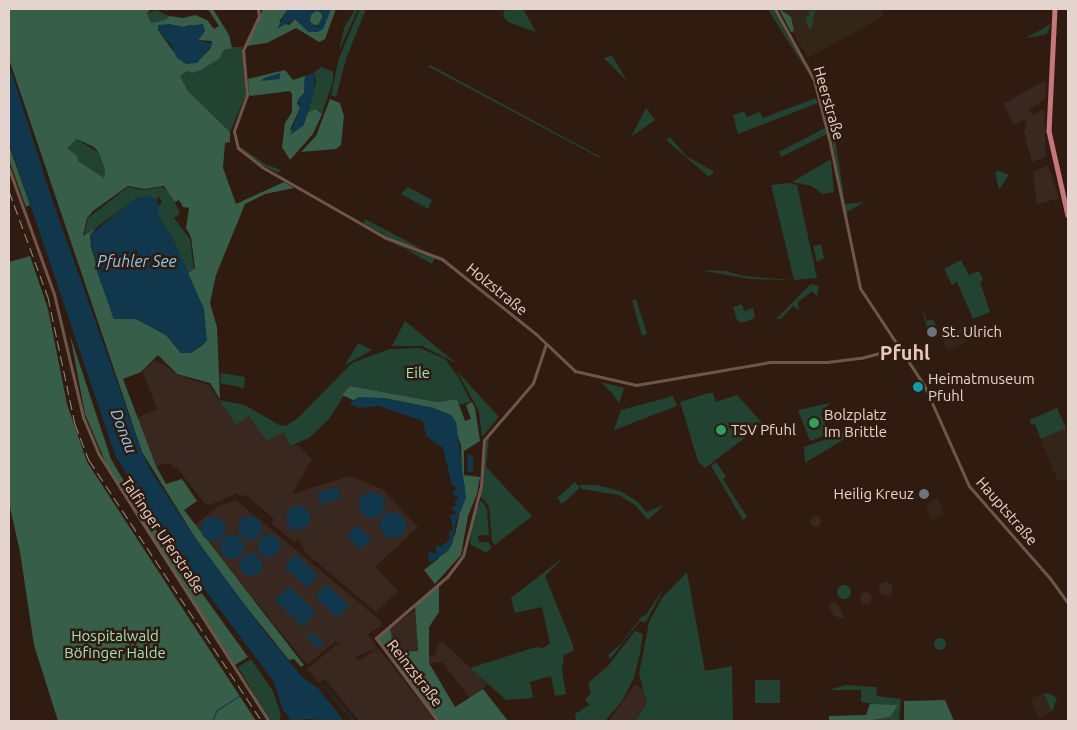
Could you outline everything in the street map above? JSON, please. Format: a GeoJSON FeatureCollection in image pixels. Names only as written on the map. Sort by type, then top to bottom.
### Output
{"type":"FeatureCollection","features":[{"type":"Feature","properties":{"kind":"main road"},"geometry":{"type":"LineString","coordinates":[[1055,9],[1050,131],[1068,216]]}},
{"type":"Feature","properties":{"kind":"street","name":"Holzstraße"},"geometry":{"type":"LineString","coordinates":[[258,9],[259,16],[243,50],[247,95],[234,131],[238,148],[256,163],[384,237],[437,256],[579,373],[632,385],[770,362],[827,362],[861,358],[883,352],[898,344]]}},
{"type":"Feature","properties":{"kind":"street","name":"Heerstraße"},"geometry":{"type":"LineString","coordinates":[[775,9],[814,80],[830,143],[842,211]]}},
{"type":"Feature","properties":{"kind":"street","name":"Talfinger Uferstraße"},"geometry":{"type":"LineString","coordinates":[[9,169],[44,263],[63,324],[83,417],[102,461],[204,615],[269,721]]}},
{"type":"Feature","properties":{"kind":"street","name":"Hauptstraße"},"geometry":{"type":"LineString","coordinates":[[842,211],[858,284],[924,384],[969,486],[1048,574],[1068,603]]}},
{"type":"Feature","properties":{"kind":"street","name":"Reinzstraße"},"geometry":{"type":"LineString","coordinates":[[438,721],[376,638],[447,577],[463,556],[482,486],[484,440],[533,383],[546,344]]}},
{"type":"Feature","properties":{"kind":"shaded area"},"geometry":{"type":"Polygon","coordinates":[[[779,9],[882,9],[884,16],[808,58],[779,9]]]}},
{"type":"Feature","properties":{"kind":"shaded area"},"geometry":{"type":"Polygon","coordinates":[[[1046,80],[1045,99],[1029,109],[1033,115],[1044,109],[1046,157],[1032,162],[1024,132],[1027,124],[1024,119],[1014,125],[1003,104],[1046,80]]]}},
{"type":"Feature","properties":{"kind":"shaded area"},"geometry":{"type":"Polygon","coordinates":[[[1048,165],[1059,198],[1037,205],[1033,172],[1048,165]]]}},
{"type":"Feature","properties":{"kind":"shaded area"},"geometry":{"type":"Polygon","coordinates":[[[958,330],[966,330],[968,341],[947,351],[943,341],[946,335],[958,330]]]}},
{"type":"Feature","properties":{"kind":"shaded area"},"geometry":{"type":"Polygon","coordinates":[[[154,361],[165,365],[177,375],[209,385],[236,425],[249,416],[284,432],[290,446],[297,445],[312,459],[292,494],[350,476],[382,489],[418,527],[375,567],[398,591],[376,612],[306,553],[298,538],[294,542],[271,523],[274,519],[246,495],[239,496],[236,493],[218,502],[206,505],[177,468],[173,468],[170,463],[156,466],[137,418],[157,409],[143,372],[154,361]]]}},
{"type":"Feature","properties":{"kind":"shaded area"},"geometry":{"type":"Polygon","coordinates":[[[1057,408],[1068,432],[1068,478],[1058,482],[1035,424],[1032,425],[1029,420],[1057,408]]]}},
{"type":"Feature","properties":{"kind":"shaded area"},"geometry":{"type":"Polygon","coordinates":[[[938,497],[944,515],[931,520],[926,505],[938,497]]]}},
{"type":"Feature","properties":{"kind":"shaded area"},"geometry":{"type":"Polygon","coordinates":[[[236,500],[381,621],[382,625],[368,634],[377,648],[355,657],[359,661],[378,648],[436,721],[359,721],[325,679],[319,683],[307,669],[337,644],[344,649],[336,641],[307,665],[194,525],[219,506],[236,500]]]}},
{"type":"Feature","properties":{"kind":"shaded area"},"geometry":{"type":"Polygon","coordinates":[[[815,515],[821,521],[815,527],[809,521],[815,515]]]}},
{"type":"Feature","properties":{"kind":"shaded area"},"geometry":{"type":"Polygon","coordinates":[[[886,582],[891,584],[893,589],[891,594],[886,596],[881,594],[879,589],[881,584],[886,582]]]}},
{"type":"Feature","properties":{"kind":"shaded area"},"geometry":{"type":"Polygon","coordinates":[[[866,592],[872,598],[866,604],[860,598],[866,592]]]}},
{"type":"Feature","properties":{"kind":"shaded area"},"geometry":{"type":"Polygon","coordinates":[[[836,602],[845,619],[834,616],[828,606],[836,602]]]}},
{"type":"Feature","properties":{"kind":"shaded area"},"geometry":{"type":"Polygon","coordinates":[[[416,610],[418,651],[394,652],[390,626],[416,610]]]}},
{"type":"Feature","properties":{"kind":"shaded area"},"geometry":{"type":"Polygon","coordinates":[[[438,642],[444,643],[487,684],[483,689],[470,698],[442,662],[429,663],[427,657],[436,654],[438,642]]]}},
{"type":"Feature","properties":{"kind":"shaded area"},"geometry":{"type":"Polygon","coordinates":[[[635,684],[644,689],[647,703],[636,721],[609,721],[635,684]]]}},
{"type":"Feature","properties":{"kind":"shaded area"},"geometry":{"type":"Polygon","coordinates":[[[1044,693],[1052,712],[1039,718],[1030,699],[1044,693]]]}},
{"type":"Feature","properties":{"kind":"green space"},"geometry":{"type":"Polygon","coordinates":[[[9,9],[151,9],[147,13],[151,23],[165,20],[169,16],[183,18],[195,15],[207,20],[214,29],[219,26],[208,9],[213,9],[229,35],[232,48],[224,50],[219,59],[201,70],[192,73],[187,71],[180,76],[188,91],[230,132],[230,142],[225,143],[223,168],[236,204],[284,182],[294,188],[265,194],[245,204],[216,275],[210,303],[217,327],[220,399],[210,383],[177,374],[158,355],[141,372],[123,379],[156,466],[166,484],[182,479],[197,501],[184,510],[304,665],[301,667],[294,659],[289,660],[239,598],[196,539],[142,452],[9,59],[9,9]],[[169,24],[158,30],[173,51],[201,58],[210,49],[212,41],[198,40],[205,31],[190,25],[183,27],[169,24]],[[77,139],[67,148],[77,156],[78,161],[104,178],[105,170],[99,153],[94,147],[77,139]],[[128,186],[93,211],[87,218],[83,236],[96,228],[90,235],[91,247],[114,319],[136,319],[166,335],[181,353],[191,353],[204,344],[204,309],[187,274],[195,268],[191,237],[186,228],[189,208],[183,207],[179,200],[175,202],[164,186],[144,189],[128,186]]]}},
{"type":"Feature","properties":{"kind":"green space"},"geometry":{"type":"Polygon","coordinates":[[[263,9],[288,9],[279,22],[289,25],[295,19],[309,32],[318,32],[331,9],[336,9],[325,39],[319,42],[296,28],[267,43],[246,46],[263,9]]]}},
{"type":"Feature","properties":{"kind":"green space"},"geometry":{"type":"Polygon","coordinates":[[[355,9],[358,9],[339,51],[344,28],[355,9]]]}},
{"type":"Feature","properties":{"kind":"green space"},"geometry":{"type":"Polygon","coordinates":[[[360,9],[366,9],[346,59],[336,97],[331,95],[339,58],[360,9]]]}},
{"type":"Feature","properties":{"kind":"green space"},"geometry":{"type":"Polygon","coordinates":[[[505,9],[523,9],[536,32],[508,22],[503,16],[505,9]]]}},
{"type":"Feature","properties":{"kind":"green space"},"geometry":{"type":"Polygon","coordinates":[[[768,9],[773,9],[807,71],[782,32],[768,9]]]}},
{"type":"Feature","properties":{"kind":"green space"},"geometry":{"type":"Polygon","coordinates":[[[779,9],[791,17],[794,31],[791,32],[779,9]]]}},
{"type":"Feature","properties":{"kind":"green space"},"geometry":{"type":"Polygon","coordinates":[[[156,10],[169,16],[165,20],[151,23],[147,13],[156,10]]]}},
{"type":"Feature","properties":{"kind":"green space"},"geometry":{"type":"Polygon","coordinates":[[[815,10],[812,28],[809,29],[805,17],[809,16],[809,11],[815,10]]]}},
{"type":"Feature","properties":{"kind":"green space"},"geometry":{"type":"Polygon","coordinates":[[[316,11],[321,13],[323,18],[321,23],[316,25],[311,23],[309,18],[311,13],[316,11]]]}},
{"type":"Feature","properties":{"kind":"green space"},"geometry":{"type":"Polygon","coordinates":[[[1051,24],[1047,34],[1026,38],[1051,24]]]}},
{"type":"Feature","properties":{"kind":"green space"},"geometry":{"type":"Polygon","coordinates":[[[232,47],[242,47],[246,95],[230,132],[188,91],[180,76],[187,71],[201,70],[219,59],[224,50],[232,47]]]}},
{"type":"Feature","properties":{"kind":"green space"},"geometry":{"type":"Polygon","coordinates":[[[612,55],[627,81],[604,58],[612,55]]]}},
{"type":"Feature","properties":{"kind":"green space"},"geometry":{"type":"Polygon","coordinates":[[[430,65],[599,156],[600,158],[429,67],[430,65]]]}},
{"type":"Feature","properties":{"kind":"green space"},"geometry":{"type":"Polygon","coordinates":[[[321,67],[333,72],[333,81],[322,114],[317,109],[308,112],[316,82],[314,73],[321,67]]]}},
{"type":"Feature","properties":{"kind":"green space"},"geometry":{"type":"Polygon","coordinates":[[[285,70],[293,80],[305,76],[304,93],[297,103],[300,108],[290,130],[303,126],[308,112],[316,109],[322,114],[313,134],[290,160],[282,147],[285,123],[292,112],[292,94],[290,91],[250,96],[248,79],[285,70]]]}},
{"type":"Feature","properties":{"kind":"green space"},"geometry":{"type":"Polygon","coordinates":[[[816,98],[818,103],[738,134],[733,115],[744,111],[747,117],[760,112],[763,118],[816,98]]]}},
{"type":"Feature","properties":{"kind":"green space"},"geometry":{"type":"Polygon","coordinates":[[[330,99],[340,103],[344,116],[341,145],[336,149],[301,152],[316,136],[330,99]]]}},
{"type":"Feature","properties":{"kind":"green space"},"geometry":{"type":"Polygon","coordinates":[[[825,106],[836,144],[845,204],[864,202],[847,212],[848,224],[825,106]]]}},
{"type":"Feature","properties":{"kind":"green space"},"geometry":{"type":"Polygon","coordinates":[[[646,108],[655,120],[631,137],[646,108]]]}},
{"type":"Feature","properties":{"kind":"green space"},"geometry":{"type":"Polygon","coordinates":[[[825,128],[827,134],[781,157],[779,152],[825,128]]]}},
{"type":"Feature","properties":{"kind":"green space"},"geometry":{"type":"Polygon","coordinates":[[[670,137],[686,156],[713,171],[713,174],[708,176],[666,140],[670,137]]]}},
{"type":"Feature","properties":{"kind":"green space"},"geometry":{"type":"Polygon","coordinates":[[[77,139],[99,153],[105,170],[104,178],[77,161],[67,148],[77,139]]]}},
{"type":"Feature","properties":{"kind":"green space"},"geometry":{"type":"Polygon","coordinates":[[[9,145],[30,205],[26,207],[9,160],[9,145]]]}},
{"type":"Feature","properties":{"kind":"green space"},"geometry":{"type":"Polygon","coordinates":[[[238,145],[265,164],[281,170],[278,173],[258,163],[238,145]]]}},
{"type":"Feature","properties":{"kind":"green space"},"geometry":{"type":"Polygon","coordinates":[[[831,159],[834,192],[823,194],[811,186],[792,182],[831,159]]]}},
{"type":"Feature","properties":{"kind":"green space"},"geometry":{"type":"Polygon","coordinates":[[[1000,171],[1009,175],[999,190],[995,172],[1000,171]]]}},
{"type":"Feature","properties":{"kind":"green space"},"geometry":{"type":"Polygon","coordinates":[[[788,183],[797,185],[817,278],[794,280],[771,185],[788,183]]]}},
{"type":"Feature","properties":{"kind":"green space"},"geometry":{"type":"Polygon","coordinates":[[[128,187],[144,190],[161,187],[171,193],[180,214],[174,218],[190,239],[194,269],[187,274],[184,269],[176,245],[158,215],[156,209],[162,202],[158,196],[157,200],[145,197],[135,200],[84,236],[88,218],[128,187]]]}},
{"type":"Feature","properties":{"kind":"green space"},"geometry":{"type":"Polygon","coordinates":[[[408,187],[432,200],[428,209],[401,194],[408,187]]]}},
{"type":"Feature","properties":{"kind":"green space"},"geometry":{"type":"Polygon","coordinates":[[[365,219],[422,249],[436,253],[404,244],[392,239],[363,223],[365,219]]]}},
{"type":"Feature","properties":{"kind":"green space"},"geometry":{"type":"Polygon","coordinates":[[[360,226],[393,243],[433,257],[398,246],[360,226]]]}},
{"type":"Feature","properties":{"kind":"green space"},"geometry":{"type":"Polygon","coordinates":[[[821,244],[824,258],[817,262],[813,246],[821,244]]]}},
{"type":"Feature","properties":{"kind":"green space"},"geometry":{"type":"Polygon","coordinates":[[[405,249],[435,258],[432,264],[405,249]]]}},
{"type":"Feature","properties":{"kind":"green space","name":"Hospitalwald Böfinger Halde"},"geometry":{"type":"Polygon","coordinates":[[[30,256],[48,309],[67,404],[87,462],[256,721],[58,721],[34,645],[20,552],[9,503],[9,262],[30,256]]]}},
{"type":"Feature","properties":{"kind":"green space"},"geometry":{"type":"Polygon","coordinates":[[[961,260],[969,275],[979,271],[983,280],[980,282],[990,312],[973,319],[957,282],[952,285],[944,269],[961,260]]]}},
{"type":"Feature","properties":{"kind":"green space"},"geometry":{"type":"Polygon","coordinates":[[[699,270],[726,271],[743,276],[793,280],[750,279],[699,270]]]}},
{"type":"Feature","properties":{"kind":"green space"},"geometry":{"type":"Polygon","coordinates":[[[811,284],[819,286],[817,296],[812,291],[798,302],[799,310],[793,306],[781,319],[776,319],[811,284]]]}},
{"type":"Feature","properties":{"kind":"green space"},"geometry":{"type":"Polygon","coordinates":[[[636,299],[647,334],[642,336],[632,300],[636,299]]]}},
{"type":"Feature","properties":{"kind":"green space"},"geometry":{"type":"Polygon","coordinates":[[[742,304],[744,311],[753,308],[755,318],[741,323],[737,320],[733,307],[742,304]]]}},
{"type":"Feature","properties":{"kind":"green space"},"geometry":{"type":"Polygon","coordinates":[[[921,307],[927,321],[933,319],[938,332],[932,327],[928,328],[929,334],[921,307]]]}},
{"type":"Feature","properties":{"kind":"green space"},"geometry":{"type":"Polygon","coordinates":[[[405,321],[458,364],[422,346],[392,346],[405,321]]]}},
{"type":"Feature","properties":{"kind":"green space"},"geometry":{"type":"Polygon","coordinates":[[[70,335],[111,459],[136,502],[248,657],[235,665],[108,468],[85,414],[70,335]]]}},
{"type":"Feature","properties":{"kind":"green space"},"geometry":{"type":"Polygon","coordinates":[[[358,343],[372,350],[345,365],[358,343]]]}},
{"type":"Feature","properties":{"kind":"green space","name":"Eile"},"geometry":{"type":"Polygon","coordinates":[[[420,348],[445,359],[459,378],[471,402],[460,405],[457,399],[437,402],[350,386],[329,419],[309,438],[290,446],[284,432],[267,441],[249,416],[236,425],[219,400],[245,405],[279,425],[286,426],[298,418],[352,363],[389,349],[420,348]]]}},
{"type":"Feature","properties":{"kind":"green space"},"geometry":{"type":"Polygon","coordinates":[[[457,371],[499,417],[482,437],[479,412],[457,371]]]}},
{"type":"Feature","properties":{"kind":"green space"},"geometry":{"type":"Polygon","coordinates":[[[221,373],[245,377],[244,388],[220,383],[221,373]]]}},
{"type":"Feature","properties":{"kind":"green space"},"geometry":{"type":"Polygon","coordinates":[[[601,382],[624,388],[619,403],[612,393],[601,382]]]}},
{"type":"Feature","properties":{"kind":"green space"},"geometry":{"type":"Polygon","coordinates":[[[350,386],[437,402],[457,399],[465,421],[471,419],[466,405],[472,402],[475,408],[480,441],[464,451],[464,475],[480,477],[477,494],[468,516],[461,555],[435,584],[424,570],[438,559],[455,535],[465,488],[462,477],[461,445],[450,415],[433,408],[384,398],[353,400],[342,395],[350,386]]]}},
{"type":"Feature","properties":{"kind":"green space"},"geometry":{"type":"Polygon","coordinates":[[[528,392],[489,437],[486,467],[532,516],[495,545],[492,541],[489,506],[480,496],[486,441],[488,436],[516,403],[528,392]]]}},
{"type":"Feature","properties":{"kind":"green space","name":"TSV Pfuhl"},"geometry":{"type":"Polygon","coordinates":[[[713,393],[716,402],[737,395],[763,424],[705,468],[698,461],[680,402],[713,393]]]}},
{"type":"Feature","properties":{"kind":"green space"},"geometry":{"type":"Polygon","coordinates":[[[673,396],[677,406],[614,430],[621,410],[673,396]]]}},
{"type":"Feature","properties":{"kind":"green space"},"geometry":{"type":"Polygon","coordinates":[[[830,403],[821,413],[829,434],[810,441],[798,410],[830,403]]]}},
{"type":"Feature","properties":{"kind":"green space"},"geometry":{"type":"Polygon","coordinates":[[[1057,408],[1066,428],[1041,439],[1035,424],[1032,425],[1029,420],[1057,408]]]}},
{"type":"Feature","properties":{"kind":"green space"},"geometry":{"type":"Polygon","coordinates":[[[857,428],[857,436],[853,434],[805,463],[804,447],[857,428]]]}},
{"type":"Feature","properties":{"kind":"green space"},"geometry":{"type":"Polygon","coordinates":[[[716,462],[726,476],[723,479],[747,517],[743,520],[711,466],[716,462]]]}},
{"type":"Feature","properties":{"kind":"green space"},"geometry":{"type":"Polygon","coordinates":[[[575,482],[580,488],[562,504],[557,498],[575,482]]]}},
{"type":"Feature","properties":{"kind":"green space"},"geometry":{"type":"Polygon","coordinates":[[[579,485],[597,485],[620,491],[638,502],[646,512],[664,505],[648,520],[635,505],[619,495],[582,489],[579,485]]]}},
{"type":"Feature","properties":{"kind":"green space"},"geometry":{"type":"Polygon","coordinates":[[[481,500],[487,509],[489,535],[478,536],[479,542],[488,542],[492,547],[486,553],[470,544],[473,519],[481,500]]]}},
{"type":"Feature","properties":{"kind":"green space"},"geometry":{"type":"Polygon","coordinates":[[[565,556],[545,576],[573,645],[573,651],[564,655],[562,670],[566,694],[555,696],[551,676],[530,682],[533,698],[506,700],[470,668],[536,647],[543,648],[550,643],[542,607],[515,613],[511,598],[565,556]]]}},
{"type":"Feature","properties":{"kind":"green space"},"geometry":{"type":"Polygon","coordinates":[[[687,572],[705,671],[732,666],[733,721],[636,721],[647,703],[639,674],[649,622],[662,598],[687,572]]]}},
{"type":"Feature","properties":{"kind":"green space"},"geometry":{"type":"Polygon","coordinates":[[[844,585],[849,587],[851,592],[849,597],[844,599],[839,597],[837,592],[839,587],[844,585]]]}},
{"type":"Feature","properties":{"kind":"green space"},"geometry":{"type":"Polygon","coordinates":[[[439,586],[439,612],[429,627],[429,663],[455,707],[483,689],[508,721],[440,721],[378,641],[379,636],[390,626],[394,652],[418,651],[415,605],[439,586]]]}},
{"type":"Feature","properties":{"kind":"green space"},"geometry":{"type":"Polygon","coordinates":[[[665,586],[646,622],[640,621],[610,659],[608,655],[622,643],[642,616],[646,615],[665,586]]]}},
{"type":"Feature","properties":{"kind":"green space"},"geometry":{"type":"Polygon","coordinates":[[[635,631],[643,634],[640,653],[634,678],[622,701],[605,721],[576,721],[575,714],[589,705],[585,699],[591,693],[588,683],[608,666],[635,631]]]}},
{"type":"Feature","properties":{"kind":"green space"},"geometry":{"type":"Polygon","coordinates":[[[940,638],[946,644],[940,650],[934,644],[940,638]]]}},
{"type":"Feature","properties":{"kind":"green space"},"geometry":{"type":"Polygon","coordinates":[[[251,659],[273,691],[281,715],[279,721],[271,721],[266,715],[238,667],[251,659]]]}},
{"type":"Feature","properties":{"kind":"green space"},"geometry":{"type":"Polygon","coordinates":[[[755,680],[780,680],[780,703],[755,703],[755,680]]]}},
{"type":"Feature","properties":{"kind":"green space"},"geometry":{"type":"Polygon","coordinates":[[[845,685],[876,687],[877,696],[901,699],[899,721],[868,721],[891,717],[869,703],[861,702],[861,690],[829,690],[845,685]]]}},
{"type":"Feature","properties":{"kind":"green space"},"geometry":{"type":"Polygon","coordinates":[[[1048,693],[1057,698],[1052,712],[1044,694],[1048,693]]]}},
{"type":"Feature","properties":{"kind":"green space"},"geometry":{"type":"Polygon","coordinates":[[[945,700],[954,721],[904,721],[904,701],[945,700]]]}},
{"type":"Feature","properties":{"kind":"green space"},"geometry":{"type":"Polygon","coordinates":[[[870,704],[898,705],[890,717],[868,721],[829,721],[829,716],[866,715],[870,704]]]}},
{"type":"Feature","properties":{"kind":"water"},"geometry":{"type":"Polygon","coordinates":[[[288,9],[331,9],[323,29],[318,32],[309,32],[295,19],[277,29],[288,9]],[[317,10],[311,15],[310,23],[317,27],[323,15],[317,10]]]}},
{"type":"Feature","properties":{"kind":"water"},"geometry":{"type":"Polygon","coordinates":[[[169,24],[183,27],[203,24],[205,31],[198,40],[213,44],[197,63],[186,64],[177,58],[171,45],[158,30],[158,25],[169,24]]]}},
{"type":"Feature","properties":{"kind":"water","name":"Donau"},"geometry":{"type":"Polygon","coordinates":[[[9,64],[53,202],[142,452],[151,471],[196,539],[265,632],[302,677],[318,688],[344,721],[303,719],[304,721],[291,721],[282,708],[274,682],[166,538],[115,455],[9,142],[9,64]]]}},
{"type":"Feature","properties":{"kind":"water"},"geometry":{"type":"Polygon","coordinates":[[[280,73],[280,79],[261,81],[264,78],[280,73]]]}},
{"type":"Feature","properties":{"kind":"water"},"geometry":{"type":"Polygon","coordinates":[[[314,73],[314,92],[303,126],[290,135],[300,108],[298,99],[304,93],[305,76],[314,73]]]}},
{"type":"Feature","properties":{"kind":"water","name":"Pfuhler See"},"geometry":{"type":"Polygon","coordinates":[[[149,196],[158,201],[158,215],[176,245],[204,309],[207,341],[191,353],[181,353],[166,335],[136,319],[114,319],[97,272],[90,235],[136,198],[149,196]]]}},
{"type":"Feature","properties":{"kind":"water"},"geometry":{"type":"Polygon","coordinates":[[[359,397],[384,398],[433,408],[451,415],[456,422],[466,498],[455,525],[453,542],[448,551],[430,563],[429,552],[437,554],[435,545],[441,547],[451,538],[448,533],[453,529],[450,515],[457,514],[451,508],[457,506],[454,502],[459,498],[452,494],[457,487],[452,485],[443,448],[426,436],[423,421],[379,406],[359,408],[349,403],[359,397]]]}},
{"type":"Feature","properties":{"kind":"water"},"geometry":{"type":"Polygon","coordinates":[[[468,454],[473,455],[473,472],[467,472],[468,454]]]}},
{"type":"Feature","properties":{"kind":"water"},"geometry":{"type":"Polygon","coordinates":[[[337,487],[341,498],[321,504],[317,493],[337,487]]]}},
{"type":"Feature","properties":{"kind":"water"},"geometry":{"type":"Polygon","coordinates":[[[372,492],[381,496],[385,505],[381,514],[372,518],[363,514],[359,505],[363,496],[372,492]]]}},
{"type":"Feature","properties":{"kind":"water"},"geometry":{"type":"Polygon","coordinates":[[[298,506],[307,509],[310,518],[307,527],[298,530],[289,527],[286,518],[289,509],[298,506]]]}},
{"type":"Feature","properties":{"kind":"water"},"geometry":{"type":"Polygon","coordinates":[[[393,512],[402,516],[406,525],[402,534],[393,538],[384,534],[380,525],[384,516],[393,512]]]}},
{"type":"Feature","properties":{"kind":"water"},"geometry":{"type":"Polygon","coordinates":[[[250,516],[258,520],[262,528],[258,536],[250,540],[242,536],[238,528],[242,520],[250,516]]]}},
{"type":"Feature","properties":{"kind":"water"},"geometry":{"type":"Polygon","coordinates":[[[213,517],[218,518],[224,524],[224,534],[218,540],[213,541],[208,540],[202,534],[201,529],[202,524],[208,518],[213,517]]]}},
{"type":"Feature","properties":{"kind":"water"},"geometry":{"type":"Polygon","coordinates":[[[357,525],[371,539],[361,550],[347,536],[357,525]]]}},
{"type":"Feature","properties":{"kind":"water"},"geometry":{"type":"Polygon","coordinates":[[[232,535],[240,539],[244,547],[240,555],[232,559],[224,555],[220,547],[224,539],[232,535]]]}},
{"type":"Feature","properties":{"kind":"water"},"geometry":{"type":"Polygon","coordinates":[[[265,535],[273,535],[280,542],[280,550],[273,557],[265,557],[258,550],[258,542],[265,535]]]}},
{"type":"Feature","properties":{"kind":"water"},"geometry":{"type":"Polygon","coordinates":[[[247,554],[255,554],[262,561],[262,569],[255,576],[247,576],[240,569],[240,561],[247,554]]]}},
{"type":"Feature","properties":{"kind":"water"},"geometry":{"type":"Polygon","coordinates":[[[296,554],[318,576],[307,588],[284,566],[296,554]]]}},
{"type":"Feature","properties":{"kind":"water"},"geometry":{"type":"Polygon","coordinates":[[[327,584],[349,606],[337,618],[315,596],[327,584]]]}},
{"type":"Feature","properties":{"kind":"water"},"geometry":{"type":"Polygon","coordinates":[[[289,586],[316,612],[303,627],[275,600],[289,586]]]}},
{"type":"Feature","properties":{"kind":"water"},"geometry":{"type":"Polygon","coordinates":[[[312,632],[324,644],[319,649],[307,638],[312,632]]]}},
{"type":"Feature","properties":{"kind":"waterway"},"geometry":{"type":"LineString","coordinates":[[323,685],[354,721]]}},
{"type":"Feature","properties":{"kind":"waterway"},"geometry":{"type":"LineString","coordinates":[[212,721],[217,710],[240,695]]}},
{"type":"Feature","properties":{"kind":"railway"},"geometry":{"type":"LineString","coordinates":[[9,191],[48,297],[75,424],[89,460],[262,721]]}},
{"type":"Feature","properties":{"kind":"place","name":"St. Ulrich"},"geometry":{"type":"Point","coordinates":[932,332]}},
{"type":"Feature","properties":{"kind":"place","name":"Heimatmuseum Pfuhl"},"geometry":{"type":"Point","coordinates":[918,387]}},
{"type":"Feature","properties":{"kind":"place","name":"Bolzplatz Im Brittle"},"geometry":{"type":"Point","coordinates":[814,423]}},
{"type":"Feature","properties":{"kind":"place","name":"TSV Pfuhl"},"geometry":{"type":"Point","coordinates":[721,430]}},
{"type":"Feature","properties":{"kind":"place","name":"Heilig Kreuz"},"geometry":{"type":"Point","coordinates":[924,494]}},
{"type":"Feature","properties":{"kind":"district","name":"Pfuhl"},"geometry":{"type":"Point","coordinates":[905,352]}}]}
